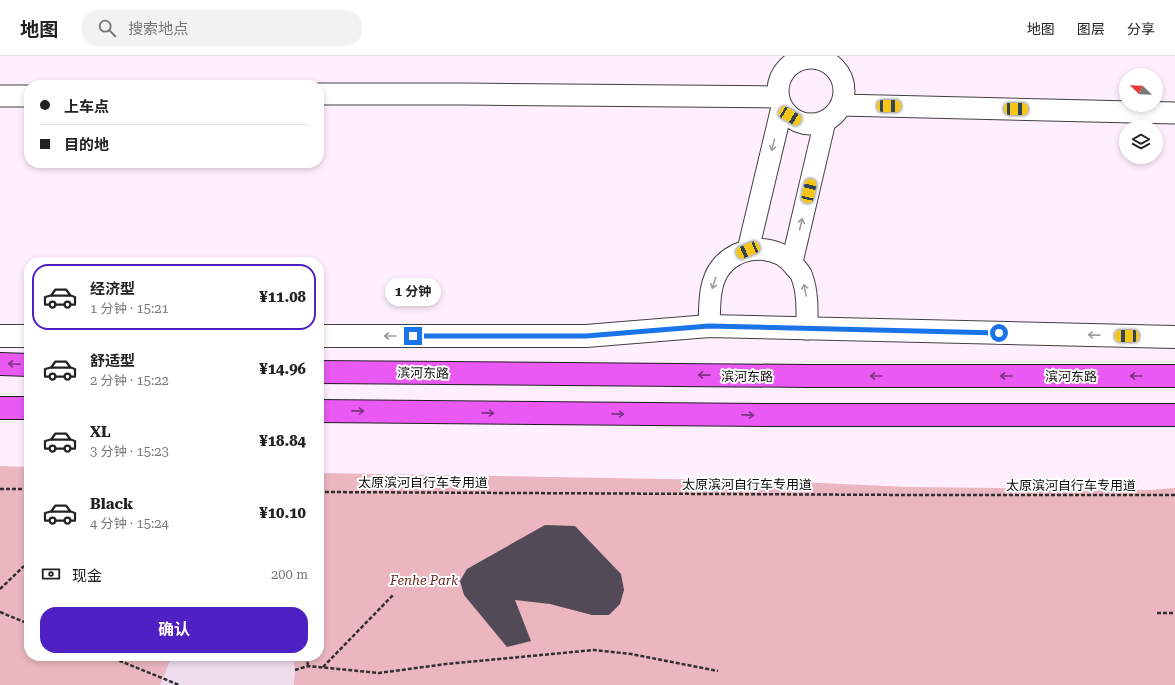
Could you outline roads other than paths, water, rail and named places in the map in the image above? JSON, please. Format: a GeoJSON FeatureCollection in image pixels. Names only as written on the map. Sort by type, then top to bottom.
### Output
{"type":"FeatureCollection","features":[{"type":"Feature","properties":{"kind":"highway"},"geometry":{"type":"LineString","coordinates":[[0,364],[24,365]]}},
{"type":"Feature","properties":{"kind":"highway","name":"滨河东路"},"geometry":{"type":"LineString","coordinates":[[324,372],[800,376],[1175,376]]}},
{"type":"Feature","properties":{"kind":"highway"},"geometry":{"type":"LineString","coordinates":[[0,408],[24,408]]}},
{"type":"Feature","properties":{"kind":"highway"},"geometry":{"type":"LineString","coordinates":[[324,411],[764,415],[1175,415]]}},
{"type":"Feature","properties":{"kind":"street"},"geometry":{"type":"LineString","coordinates":[[748,250],[780,102],[778,85],[783,74],[794,60],[814,58],[836,62],[844,88],[841,105],[835,114],[825,121],[814,124],[799,122],[790,116],[780,102]]}},
{"type":"Feature","properties":{"kind":"street"},"geometry":{"type":"LineString","coordinates":[[324,94],[463,94],[780,102]]}},
{"type":"Feature","properties":{"kind":"street"},"geometry":{"type":"LineString","coordinates":[[0,96],[24,96]]}},
{"type":"Feature","properties":{"kind":"street"},"geometry":{"type":"LineString","coordinates":[[841,105],[1175,113]]}},
{"type":"Feature","properties":{"kind":"street"},"geometry":{"type":"LineString","coordinates":[[792,262],[825,121]]}},
{"type":"Feature","properties":{"kind":"street"},"geometry":{"type":"LineString","coordinates":[[709,326],[712,282],[720,268],[732,256],[748,250],[764,249],[780,254],[792,262],[802,275],[806,291],[807,329]]}},
{"type":"Feature","properties":{"kind":"street"},"geometry":{"type":"LineString","coordinates":[[324,336],[586,336],[709,326],[1175,337]]}},
{"type":"Feature","properties":{"kind":"street"},"geometry":{"type":"LineString","coordinates":[[0,336],[24,336]]}},
{"type":"Feature","properties":{"kind":"park label","name":"Fenhe Park"},"geometry":{"type":"Point","coordinates":[424,580]}}]}
